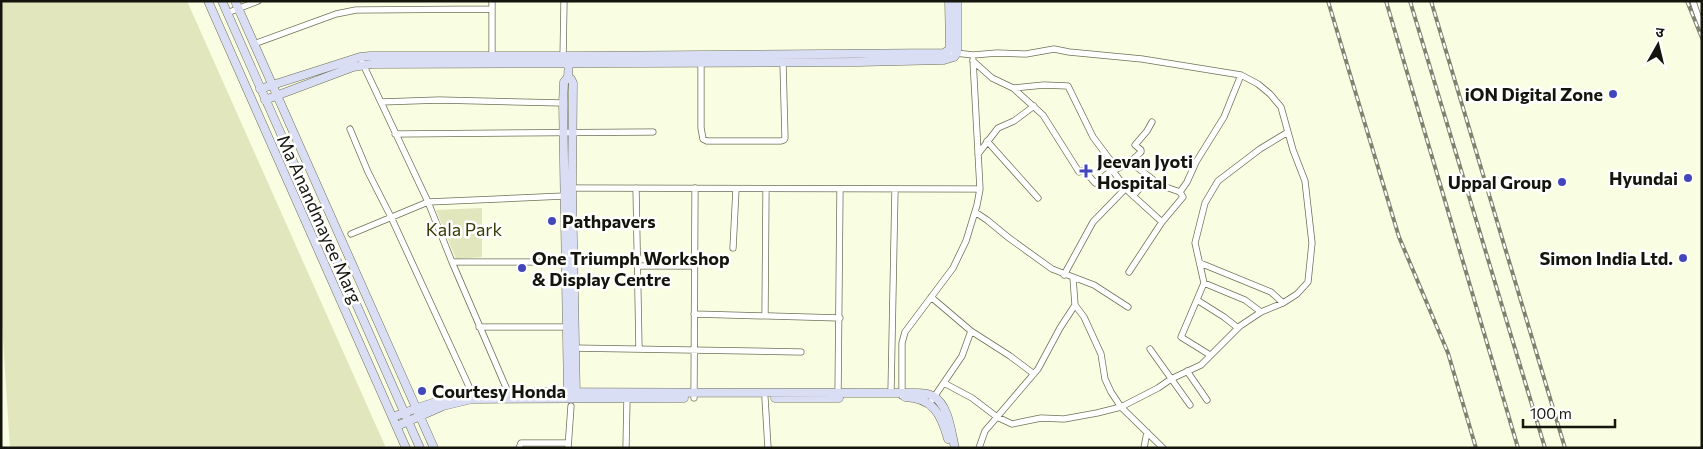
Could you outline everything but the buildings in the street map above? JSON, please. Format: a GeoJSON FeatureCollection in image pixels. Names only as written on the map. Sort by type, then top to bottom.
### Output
{"type":"FeatureCollection","features":[{"type":"Feature","properties":{"kind":"street","name":"Ma Anandmayee Marg"},"geometry":{"type":"LineString","coordinates":[[208,1],[406,448]]}},
{"type":"Feature","properties":{"kind":"street","name":"Ma Anandmayee Marg"},"geometry":{"type":"LineString","coordinates":[[222,1],[420,448]]}},
{"type":"Feature","properties":{"kind":"street"},"geometry":{"type":"LineString","coordinates":[[227,13],[237,5],[258,1]]}},
{"type":"Feature","properties":{"kind":"street"},"geometry":{"type":"LineString","coordinates":[[492,1],[492,56]]}},
{"type":"Feature","properties":{"kind":"street"},"geometry":{"type":"LineString","coordinates":[[564,1],[566,60],[568,77],[572,79],[566,191],[567,327],[572,348]]}},
{"type":"Feature","properties":{"kind":"street"},"geometry":{"type":"LineString","coordinates":[[947,52],[950,50],[949,1]]}},
{"type":"Feature","properties":{"kind":"street"},"geometry":{"type":"LineString","coordinates":[[260,90],[362,61],[492,56],[566,60],[701,63],[944,60],[954,57],[957,53],[957,1]]}},
{"type":"Feature","properties":{"kind":"street"},"geometry":{"type":"LineString","coordinates":[[1694,1],[1702,28]]}},
{"type":"Feature","properties":{"kind":"street"},"geometry":{"type":"LineString","coordinates":[[237,5],[434,448]]}},
{"type":"Feature","properties":{"kind":"street"},"geometry":{"type":"LineString","coordinates":[[254,44],[336,14],[356,10],[492,9]]}},
{"type":"Feature","properties":{"kind":"street"},"geometry":{"type":"LineString","coordinates":[[944,383],[972,398],[1009,424],[1041,418],[1064,418],[1097,414],[1121,406],[1204,362],[1238,328],[1261,312],[1298,294],[1308,282],[1312,243],[1305,181],[1281,107],[1258,84],[1241,75],[1151,60],[1054,49],[1029,53],[997,53],[973,58]]}},
{"type":"Feature","properties":{"kind":"street"},"geometry":{"type":"LineString","coordinates":[[265,100],[362,61],[566,60],[947,52],[973,58],[992,78],[1013,88],[1034,106],[1043,115],[1079,172],[1084,170],[1094,183],[1114,169],[1118,170],[1141,152],[1135,145],[1152,122]]}},
{"type":"Feature","properties":{"kind":"street"},"geometry":{"type":"LineString","coordinates":[[903,394],[903,337],[920,309],[953,268],[966,241],[980,189],[973,58]]}},
{"type":"Feature","properties":{"kind":"street"},"geometry":{"type":"LineString","coordinates":[[362,61],[428,202],[508,392]]}},
{"type":"Feature","properties":{"kind":"street"},"geometry":{"type":"LineString","coordinates":[[701,63],[701,128],[703,139],[781,141],[784,140],[783,63]]}},
{"type":"Feature","properties":{"kind":"street"},"geometry":{"type":"LineString","coordinates":[[1180,192],[1224,116],[1241,75]]}},
{"type":"Feature","properties":{"kind":"street"},"geometry":{"type":"LineString","coordinates":[[568,77],[564,82],[563,103],[568,134]]}},
{"type":"Feature","properties":{"kind":"street"},"geometry":{"type":"LineString","coordinates":[[1013,88],[1044,84],[1068,86],[1093,137],[1126,188],[1162,222]]}},
{"type":"Feature","properties":{"kind":"street"},"geometry":{"type":"LineString","coordinates":[[381,102],[439,100],[563,103]]}},
{"type":"Feature","properties":{"kind":"street"},"geometry":{"type":"LineString","coordinates":[[978,154],[998,128],[1014,121],[1034,106]]}},
{"type":"Feature","properties":{"kind":"street"},"geometry":{"type":"LineString","coordinates":[[350,129],[368,172],[391,217],[472,393]]}},
{"type":"Feature","properties":{"kind":"street"},"geometry":{"type":"LineString","coordinates":[[395,134],[653,132]]}},
{"type":"Feature","properties":{"kind":"street"},"geometry":{"type":"LineString","coordinates":[[1210,355],[1181,338],[1204,283],[1196,248],[1196,236],[1203,209],[1215,186],[1252,155],[1288,132]]}},
{"type":"Feature","properties":{"kind":"street"},"geometry":{"type":"LineString","coordinates":[[988,141],[1038,198]]}},
{"type":"Feature","properties":{"kind":"street"},"geometry":{"type":"LineString","coordinates":[[1129,272],[1162,222],[1183,197],[1180,192],[1160,185],[1130,162]]}},
{"type":"Feature","properties":{"kind":"street"},"geometry":{"type":"LineString","coordinates":[[1133,196],[1150,177]]}},
{"type":"Feature","properties":{"kind":"street"},"geometry":{"type":"LineString","coordinates":[[351,234],[428,202],[566,191],[636,188],[980,189]]}},
{"type":"Feature","properties":{"kind":"street"},"geometry":{"type":"LineString","coordinates":[[636,188],[640,348]]}},
{"type":"Feature","properties":{"kind":"street"},"geometry":{"type":"LineString","coordinates":[[694,395],[695,188]]}},
{"type":"Feature","properties":{"kind":"street"},"geometry":{"type":"LineString","coordinates":[[733,248],[736,188]]}},
{"type":"Feature","properties":{"kind":"street"},"geometry":{"type":"LineString","coordinates":[[1064,275],[1093,222],[1126,188]]}},
{"type":"Feature","properties":{"kind":"street"},"geometry":{"type":"LineString","coordinates":[[765,316],[766,189]]}},
{"type":"Feature","properties":{"kind":"street"},"geometry":{"type":"LineString","coordinates":[[838,396],[840,189]]}},
{"type":"Feature","properties":{"kind":"street"},"geometry":{"type":"LineString","coordinates":[[891,392],[895,189]]}},
{"type":"Feature","properties":{"kind":"street"},"geometry":{"type":"LineString","coordinates":[[520,448],[521,443],[568,445],[572,397],[572,348],[566,191]]}},
{"type":"Feature","properties":{"kind":"street"},"geometry":{"type":"LineString","coordinates":[[975,212],[1052,269],[1094,285],[1128,307]]}},
{"type":"Feature","properties":{"kind":"street"},"geometry":{"type":"LineString","coordinates":[[452,262],[566,262]]}},
{"type":"Feature","properties":{"kind":"street"},"geometry":{"type":"LineString","coordinates":[[1200,263],[1271,292],[1283,302]]}},
{"type":"Feature","properties":{"kind":"street"},"geometry":{"type":"LineString","coordinates":[[638,266],[694,266]]}},
{"type":"Feature","properties":{"kind":"street"},"geometry":{"type":"LineString","coordinates":[[1073,278],[1075,305],[1084,317],[1101,354],[1106,383],[1121,406],[1162,448]]}},
{"type":"Feature","properties":{"kind":"street"},"geometry":{"type":"LineString","coordinates":[[1204,283],[1245,300],[1261,312]]}},
{"type":"Feature","properties":{"kind":"street"},"geometry":{"type":"LineString","coordinates":[[931,297],[972,331],[1034,374]]}},
{"type":"Feature","properties":{"kind":"street"},"geometry":{"type":"LineString","coordinates":[[1197,300],[1224,316],[1238,328]]}},
{"type":"Feature","properties":{"kind":"street"},"geometry":{"type":"LineString","coordinates":[[979,448],[985,431],[1034,374],[1075,305]]}},
{"type":"Feature","properties":{"kind":"street"},"geometry":{"type":"LineString","coordinates":[[694,314],[840,318]]}},
{"type":"Feature","properties":{"kind":"street"},"geometry":{"type":"LineString","coordinates":[[479,326],[567,327]]}},
{"type":"Feature","properties":{"kind":"street"},"geometry":{"type":"LineString","coordinates":[[932,400],[962,356],[972,331]]}},
{"type":"Feature","properties":{"kind":"street"},"geometry":{"type":"LineString","coordinates":[[572,348],[801,352]]}},
{"type":"Feature","properties":{"kind":"street"},"geometry":{"type":"LineString","coordinates":[[1150,349],[1190,405]]}},
{"type":"Feature","properties":{"kind":"street"},"geometry":{"type":"LineString","coordinates":[[1187,371],[1206,400]]}},
{"type":"Feature","properties":{"kind":"street"},"geometry":{"type":"LineString","coordinates":[[393,417],[442,399],[472,393],[508,392],[572,397],[626,398],[694,395],[765,398],[918,393],[932,400],[945,410],[955,448]]}},
{"type":"Feature","properties":{"kind":"street"},"geometry":{"type":"LineString","coordinates":[[397,426],[443,406],[472,399],[694,395],[838,396],[891,392],[903,394]]}},
{"type":"Feature","properties":{"kind":"street"},"geometry":{"type":"LineString","coordinates":[[626,398],[626,448]]}},
{"type":"Feature","properties":{"kind":"street"},"geometry":{"type":"LineString","coordinates":[[765,398],[768,448]]}},
{"type":"Feature","properties":{"kind":"street"},"geometry":{"type":"LineString","coordinates":[[932,400],[950,448]]}},
{"type":"Feature","properties":{"kind":"street"},"geometry":{"type":"LineString","coordinates":[[1144,448],[1148,432]]}},
{"type":"Feature","properties":{"kind":"green space"},"geometry":{"type":"Polygon","coordinates":[[[1,1],[187,1],[386,448],[10,448],[1,307],[1,1]]]}},
{"type":"Feature","properties":{"kind":"green space","name":"Kala Park"},"geometry":{"type":"Polygon","coordinates":[[[482,208],[482,257],[456,259],[436,210],[482,208]]]}},
{"type":"Feature","properties":{"kind":"railway"},"geometry":{"type":"LineString","coordinates":[[1328,1],[1399,237],[1448,353],[1476,448]]}},
{"type":"Feature","properties":{"kind":"railway"},"geometry":{"type":"LineString","coordinates":[[1386,1],[1518,448]]}},
{"type":"Feature","properties":{"kind":"railway"},"geometry":{"type":"LineString","coordinates":[[1410,1],[1545,448]]}},
{"type":"Feature","properties":{"kind":"railway"},"geometry":{"type":"LineString","coordinates":[[1431,1],[1565,448]]}},
{"type":"Feature","properties":{"kind":"railway"},"geometry":{"type":"LineString","coordinates":[[1687,1],[1702,38]]}},
{"type":"Feature","properties":{"kind":"place","name":"iON Digital Zone"},"geometry":{"type":"Point","coordinates":[1613,94]}},
{"type":"Feature","properties":{"kind":"place","name":"Jeevan Jyoti Hospital"},"geometry":{"type":"Point","coordinates":[1086,171]}},
{"type":"Feature","properties":{"kind":"place","name":"Hyundai"},"geometry":{"type":"Point","coordinates":[1688,178]}},
{"type":"Feature","properties":{"kind":"place","name":"Uppal Group"},"geometry":{"type":"Point","coordinates":[1562,182]}},
{"type":"Feature","properties":{"kind":"place","name":"Pathpavers"},"geometry":{"type":"Point","coordinates":[552,221]}},
{"type":"Feature","properties":{"kind":"place","name":"Simon India Ltd."},"geometry":{"type":"Point","coordinates":[1683,258]}},
{"type":"Feature","properties":{"kind":"place","name":"One Triumph Workshop & Display Centre"},"geometry":{"type":"Point","coordinates":[522,268]}},
{"type":"Feature","properties":{"kind":"place","name":"Courtesy Honda"},"geometry":{"type":"Point","coordinates":[422,391]}}]}
